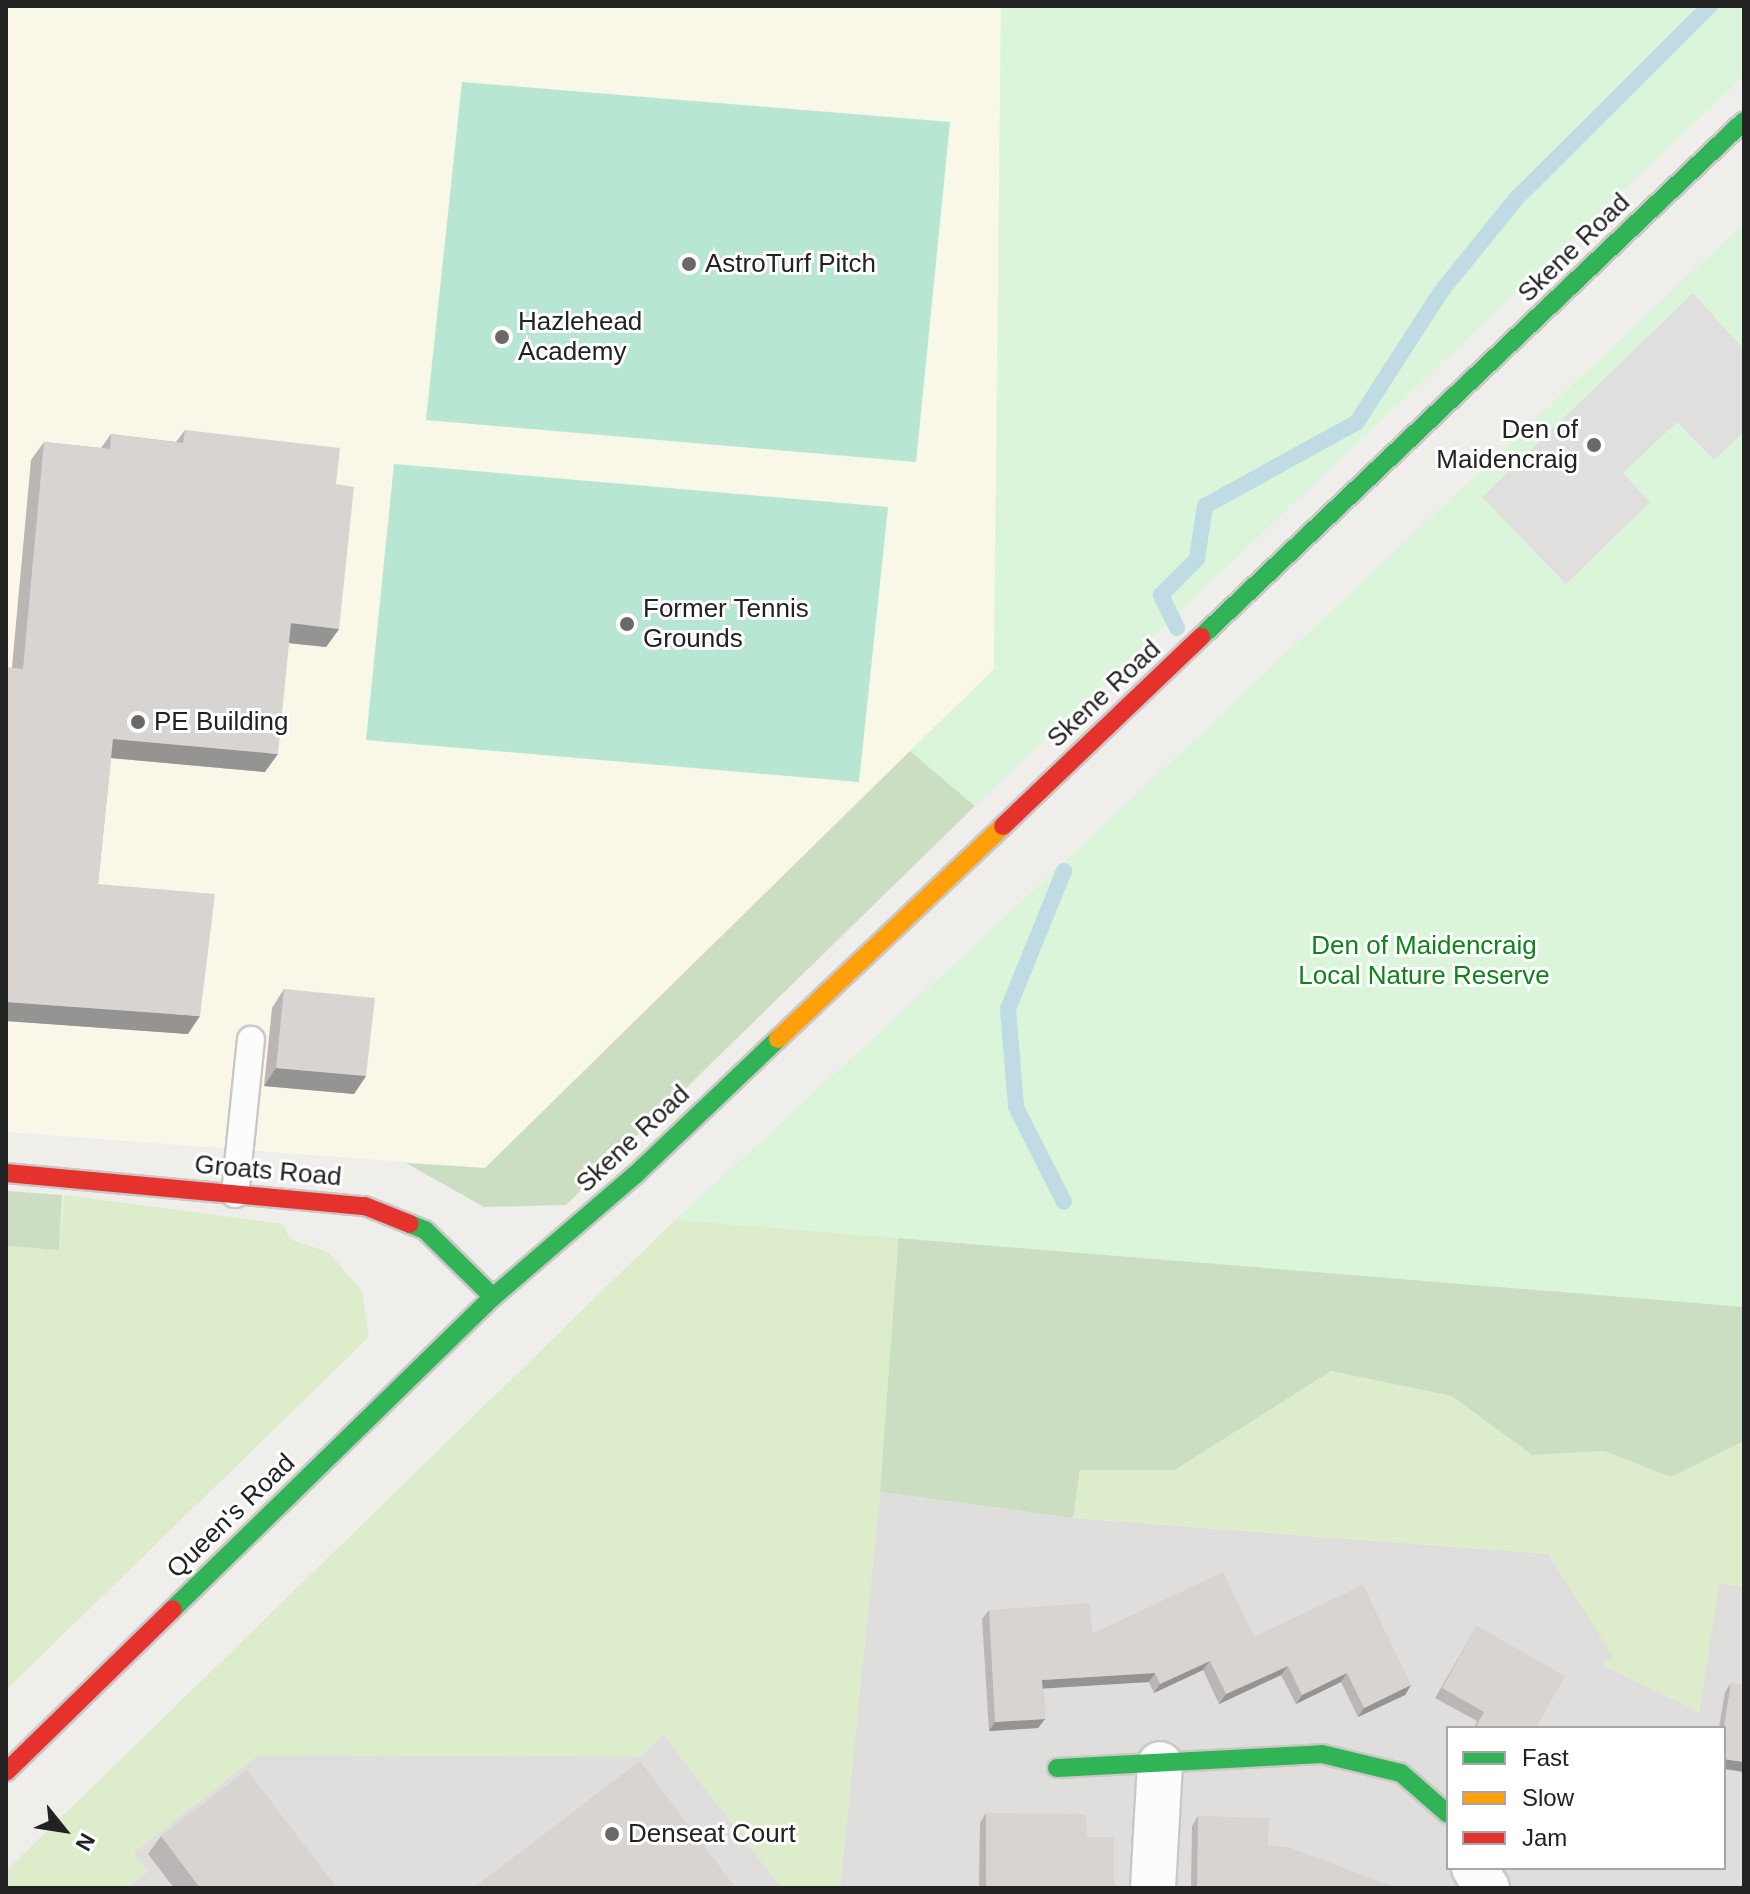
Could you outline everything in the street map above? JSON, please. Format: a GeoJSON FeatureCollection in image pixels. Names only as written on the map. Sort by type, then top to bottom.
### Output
{"type":"FeatureCollection","features":[{"type":"Feature","properties":{"kind":"main road","name":"Skene Road"},"geometry":{"type":"LineString","coordinates":[[493,1297],[635,1175],[1744,121]]}},
{"type":"Feature","properties":{"kind":"main road","name":"Groats Road"},"geometry":{"type":"LineString","coordinates":[[6,1173],[365,1206],[425,1230],[493,1297]]}},
{"type":"Feature","properties":{"kind":"main road","name":"Queen's Road"},"geometry":{"type":"LineString","coordinates":[[6,1772],[493,1297]]}},
{"type":"Feature","properties":{"kind":"main road"},"geometry":{"type":"LineString","coordinates":[[1057,1768],[1322,1754],[1401,1773],[1446,1812]]}},
{"type":"Feature","properties":{"kind":"street"},"geometry":{"type":"LineString","coordinates":[[1153,1888],[1160,1764]]}},
{"type":"Feature","properties":{"kind":"street"},"geometry":{"type":"LineString","coordinates":[[1475,1870],[1487,1888]]}},
{"type":"Feature","properties":{"kind":"lane"},"geometry":{"type":"LineString","coordinates":[[235,1194],[251,1040]]}},
{"type":"Feature","properties":{"kind":"shaded area","name":"Hazlehead Academy"},"geometry":{"type":"Polygon","coordinates":[[[6,6],[1001,6],[994,669],[485,1168],[6,1132],[6,6]]]}},
{"type":"Feature","properties":{"kind":"shaded area","name":"Den of Maidencraig"},"geometry":{"type":"Polygon","coordinates":[[[1693,293],[1744,350],[1744,432],[1714,460],[1677,422],[1623,473],[1650,502],[1566,584],[1482,497],[1693,293]]]}},
{"type":"Feature","properties":{"kind":"shaded area"},"geometry":{"type":"Polygon","coordinates":[[[880,1492],[1073,1518],[1549,1554],[1614,1656],[1603,1665],[1699,1712],[1719,1583],[1744,1586],[1744,1888],[840,1888],[880,1492]]]}},
{"type":"Feature","properties":{"kind":"shaded area"},"geometry":{"type":"Polygon","coordinates":[[[664,1735],[782,1888],[127,1888],[148,1871],[133,1853],[258,1755],[664,1735]]]}},
{"type":"Feature","properties":{"kind":"green space"},"geometry":{"type":"Polygon","coordinates":[[[1001,6],[1744,6],[1744,76],[975,806],[910,751],[994,669],[1001,6]]]}},
{"type":"Feature","properties":{"kind":"green space","name":"AstroTurf Pitch"},"geometry":{"type":"Polygon","coordinates":[[[462,82],[950,122],[916,462],[426,420],[462,82]]]}},
{"type":"Feature","properties":{"kind":"green space","name":"Den of Maidencraig Local Nature Reserve"},"geometry":{"type":"Polygon","coordinates":[[[1744,223],[1744,1307],[675,1220],[1015,908],[1744,223]]]}},
{"type":"Feature","properties":{"kind":"green space","name":"Den of Maidencraig Local Nature Reserve"},"geometry":{"type":"Polygon","coordinates":[[[1744,432],[1744,1441],[1671,1477],[1604,1451],[1532,1455],[1452,1396],[1331,1371],[1175,1470],[1080,1470],[1073,1518],[880,1492],[914,1025],[1744,432]]]}},
{"type":"Feature","properties":{"kind":"green space","name":"Former Tennis Grounds"},"geometry":{"type":"Polygon","coordinates":[[[394,464],[888,507],[859,782],[366,740],[394,464]]]}},
{"type":"Feature","properties":{"kind":"green space"},"geometry":{"type":"Polygon","coordinates":[[[910,751],[975,806],[566,1205],[484,1207],[406,1163],[485,1168],[910,751]]]}},
{"type":"Feature","properties":{"kind":"green space"},"geometry":{"type":"Polygon","coordinates":[[[914,1025],[880,1492],[840,1888],[782,1888],[664,1735],[640,1757],[258,1755],[133,1853],[148,1871],[127,1888],[6,1888],[6,1871],[675,1220],[749,1153],[914,1025]]]}},
{"type":"Feature","properties":{"kind":"green space"},"geometry":{"type":"Polygon","coordinates":[[[6,1191],[62,1195],[59,1250],[6,1246],[6,1191]]]}},
{"type":"Feature","properties":{"kind":"green space"},"geometry":{"type":"Polygon","coordinates":[[[64,1195],[284,1224],[289,1239],[328,1252],[362,1291],[369,1337],[6,1690],[6,1246],[59,1250],[64,1195]]]}},
{"type":"Feature","properties":{"kind":"green space"},"geometry":{"type":"Polygon","coordinates":[[[1331,1371],[1452,1396],[1532,1455],[1604,1451],[1671,1477],[1744,1441],[1744,1586],[1719,1584],[1699,1712],[1603,1665],[1613,1656],[1548,1554],[1073,1518],[1080,1470],[1175,1470],[1331,1371]]]}},
{"type":"Feature","properties":{"kind":"building","name":"PE Building"},"geometry":{"type":"Polygon","coordinates":[[[185,430],[340,448],[336,484],[354,487],[339,629],[291,623],[278,754],[113,739],[98,884],[215,894],[200,1016],[6,1002],[6,667],[23,669],[44,442],[110,449],[111,434],[183,443],[185,430]]]}},
{"type":"Feature","properties":{"kind":"building"},"geometry":{"type":"Polygon","coordinates":[[[284,989],[375,998],[366,1076],[276,1068],[284,989]]]}},
{"type":"Feature","properties":{"kind":"building"},"geometry":{"type":"Polygon","coordinates":[[[1223,1572],[1254,1637],[1363,1585],[1411,1685],[1364,1708],[1347,1673],[1302,1695],[1288,1666],[1226,1694],[1210,1661],[1160,1684],[1155,1673],[1042,1680],[1045,1719],[995,1722],[989,1610],[1090,1603],[1092,1634],[1223,1572]]]}},
{"type":"Feature","properties":{"kind":"building"},"geometry":{"type":"Polygon","coordinates":[[[1477,1626],[1565,1676],[1537,1726],[1476,1726],[1484,1712],[1442,1688],[1477,1626]]]}},
{"type":"Feature","properties":{"kind":"building"},"geometry":{"type":"Polygon","coordinates":[[[1731,1683],[1744,1685],[1744,1762],[1726,1759],[1724,1726],[1731,1683]]]}},
{"type":"Feature","properties":{"kind":"building","name":"Denseat Court"},"geometry":{"type":"Polygon","coordinates":[[[640,1761],[736,1888],[473,1888],[640,1761]]]}},
{"type":"Feature","properties":{"kind":"building"},"geometry":{"type":"Polygon","coordinates":[[[247,1770],[337,1888],[200,1888],[161,1836],[247,1770]]]}},
{"type":"Feature","properties":{"kind":"building"},"geometry":{"type":"Polygon","coordinates":[[[986,1813],[1086,1814],[1087,1837],[1114,1837],[1114,1888],[986,1888],[986,1813]]]}},
{"type":"Feature","properties":{"kind":"building"},"geometry":{"type":"Polygon","coordinates":[[[1198,1816],[1269,1818],[1268,1846],[1288,1847],[1397,1888],[1197,1888],[1198,1816]]]}},
{"type":"Feature","properties":{"kind":"waterway"},"geometry":{"type":"LineString","coordinates":[[1177,628],[1161,595],[1197,559],[1205,506],[1357,422],[1440,293],[1515,200],[1710,6]]}},
{"type":"Feature","properties":{"kind":"waterway"},"geometry":{"type":"LineString","coordinates":[[1064,871],[1008,1009],[1016,1107],[1064,1202]]}},
{"type":"Feature","properties":{"kind":"traffic: fast"},"geometry":{"type":"LineString","coordinates":[[1201,637],[1744,121]]}},
{"type":"Feature","properties":{"kind":"traffic: fast"},"geometry":{"type":"LineString","coordinates":[[173,1609],[493,1297],[635,1175],[778,1039]]}},
{"type":"Feature","properties":{"kind":"traffic: fast"},"geometry":{"type":"LineString","coordinates":[[410,1224],[425,1230],[493,1297]]}},
{"type":"Feature","properties":{"kind":"traffic: fast"},"geometry":{"type":"LineString","coordinates":[[1057,1768],[1322,1754],[1401,1773],[1446,1812]]}},
{"type":"Feature","properties":{"kind":"traffic: slow"},"geometry":{"type":"LineString","coordinates":[[778,1039],[1003,826]]}},
{"type":"Feature","properties":{"kind":"traffic: jam"},"geometry":{"type":"LineString","coordinates":[[1003,826],[1201,637]]}},
{"type":"Feature","properties":{"kind":"traffic: jam"},"geometry":{"type":"LineString","coordinates":[[6,1173],[365,1206],[410,1224]]}},
{"type":"Feature","properties":{"kind":"traffic: jam"},"geometry":{"type":"LineString","coordinates":[[6,1772],[173,1609]]}},
{"type":"Feature","properties":{"kind":"place","name":"AstroTurf Pitch"},"geometry":{"type":"Point","coordinates":[689,264]}},
{"type":"Feature","properties":{"kind":"place","name":"Hazlehead Academy"},"geometry":{"type":"Point","coordinates":[502,337]}},
{"type":"Feature","properties":{"kind":"place","name":"Den of Maidencraig"},"geometry":{"type":"Point","coordinates":[1594,445]}},
{"type":"Feature","properties":{"kind":"place","name":"Former Tennis Grounds"},"geometry":{"type":"Point","coordinates":[627,624]}},
{"type":"Feature","properties":{"kind":"place","name":"PE Building"},"geometry":{"type":"Point","coordinates":[138,722]}},
{"type":"Feature","properties":{"kind":"place","name":"Denseat Court"},"geometry":{"type":"Point","coordinates":[612,1834]}}]}
